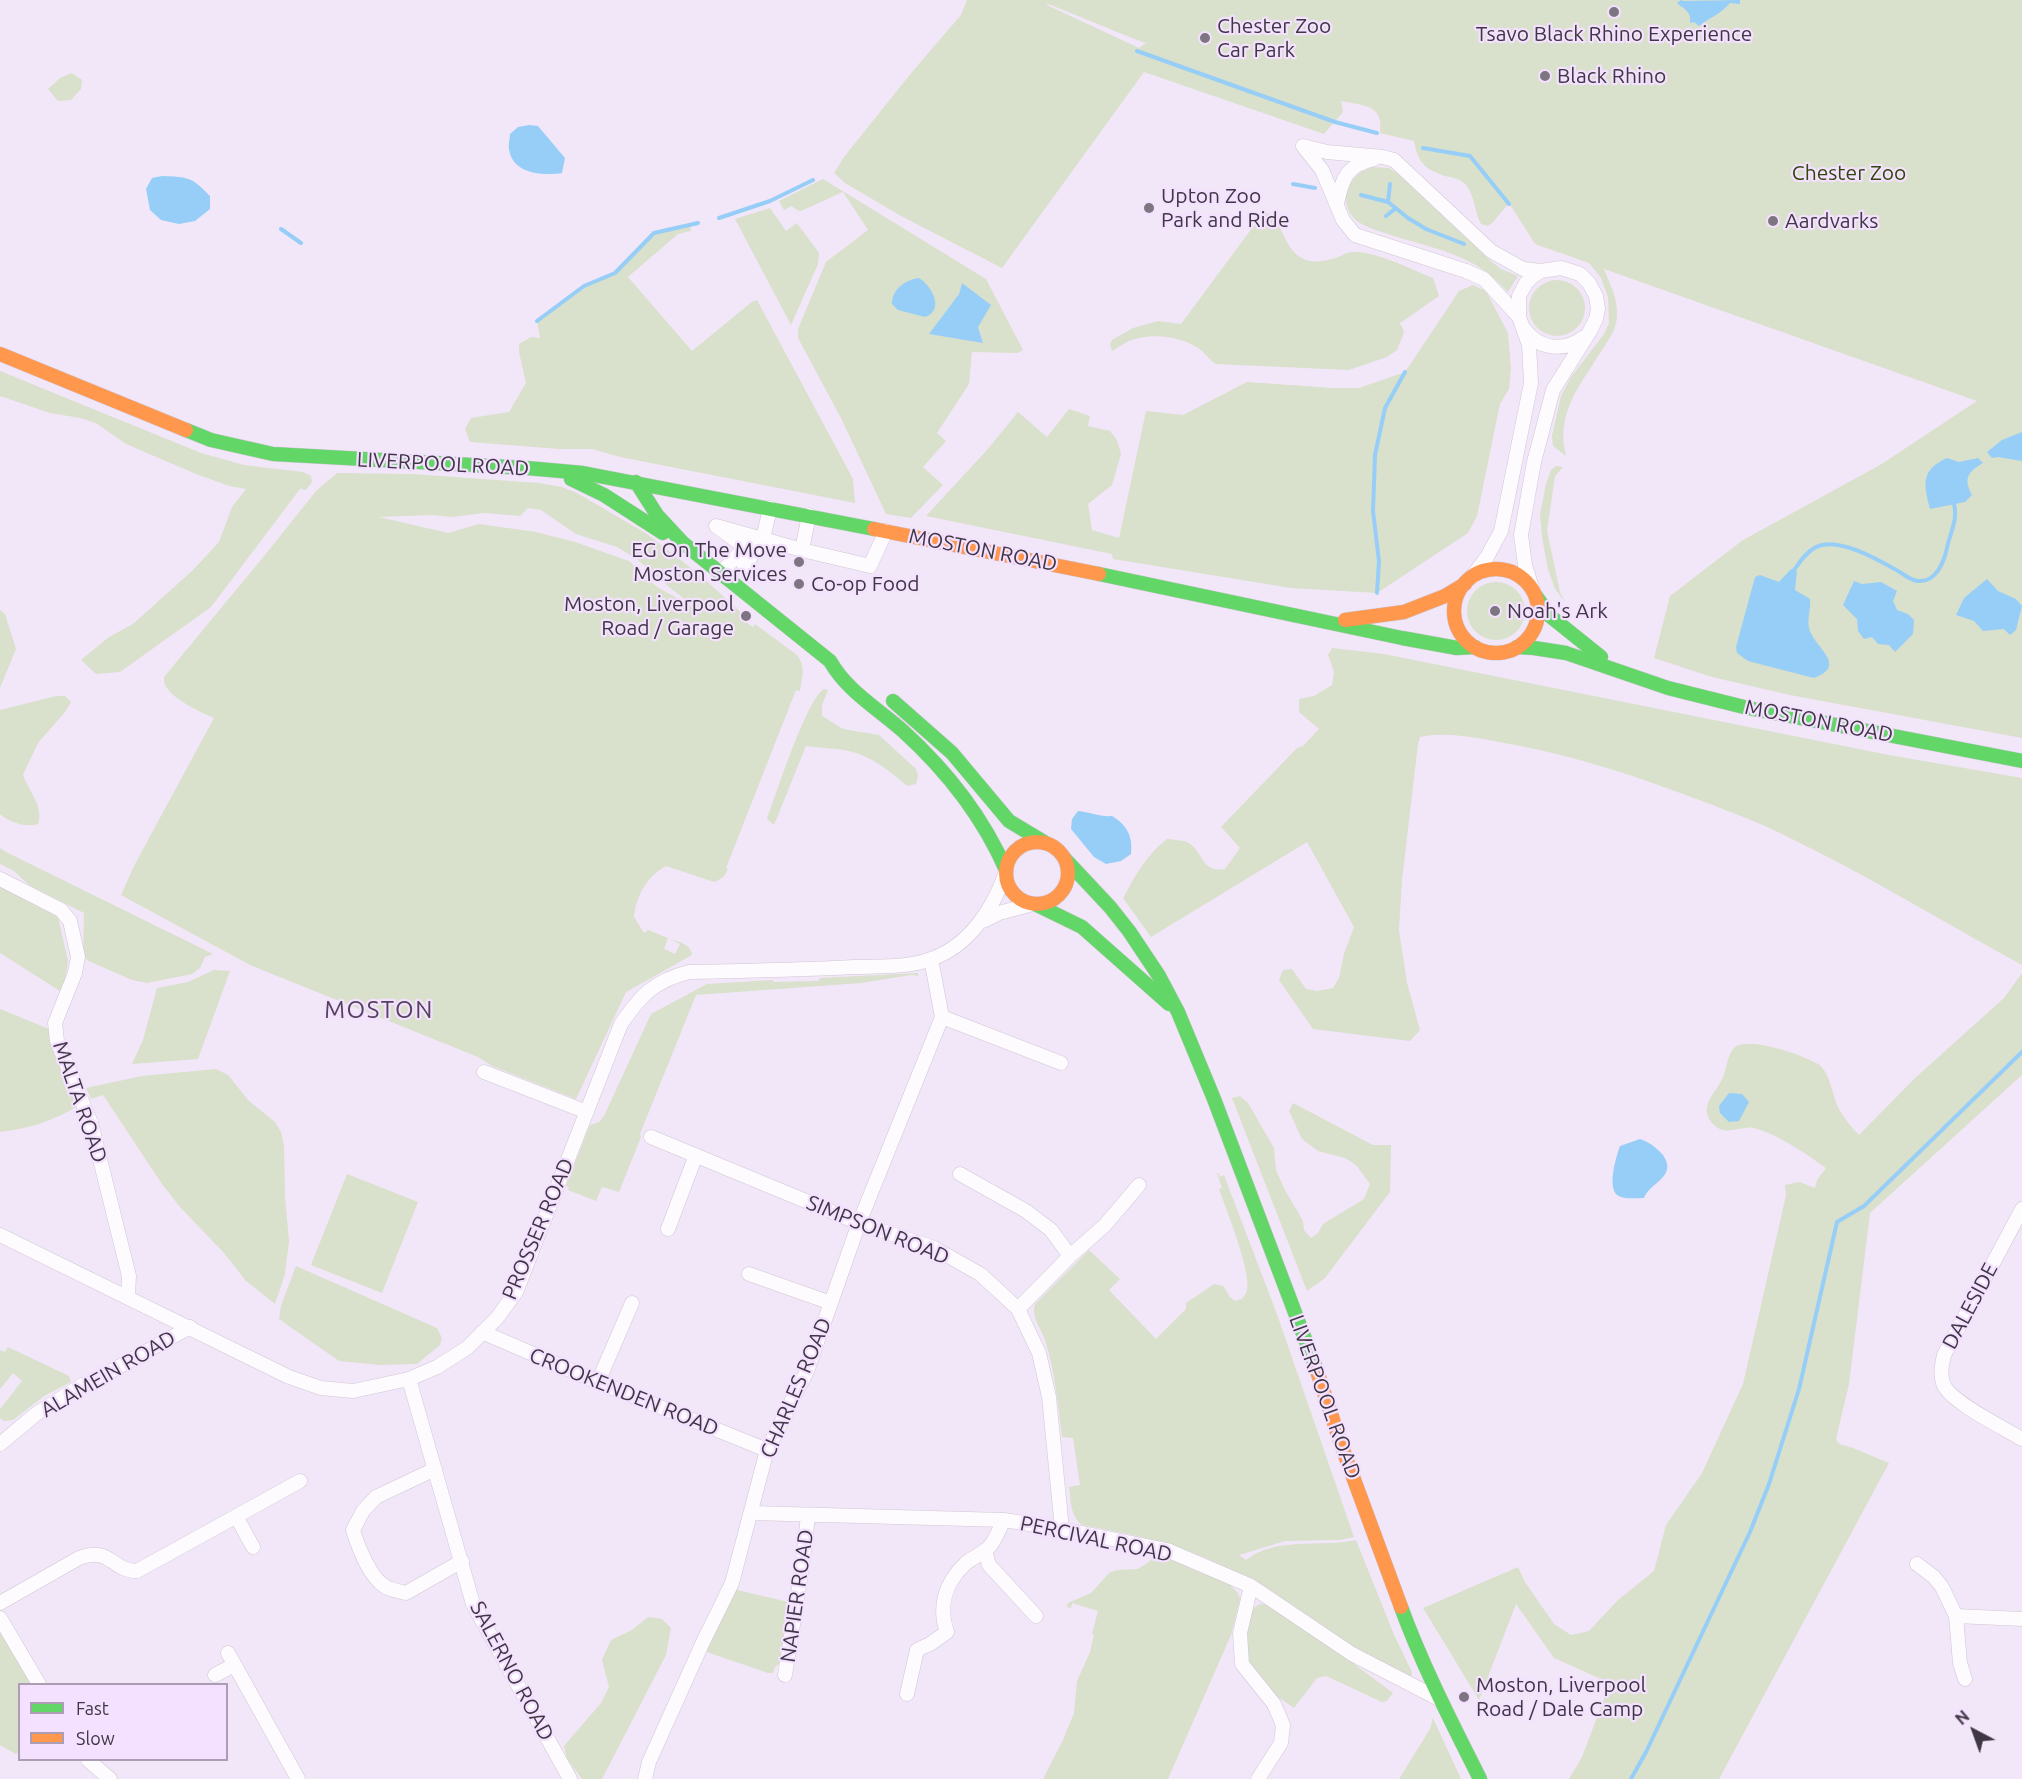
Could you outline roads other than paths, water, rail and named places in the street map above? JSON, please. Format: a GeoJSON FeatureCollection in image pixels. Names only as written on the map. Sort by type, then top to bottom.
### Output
{"type":"FeatureCollection","features":[{"type":"Feature","properties":{"kind":"highway","name":"LIVERPOOL ROAD"},"geometry":{"type":"LineString","coordinates":[[0,354],[211,440],[273,454],[540,469],[583,473],[636,482]]}},
{"type":"Feature","properties":{"kind":"highway"},"geometry":{"type":"LineString","coordinates":[[540,469],[577,481],[604,495],[699,558],[830,661],[852,670]]}},
{"type":"Feature","properties":{"kind":"highway"},"geometry":{"type":"LineString","coordinates":[[636,482],[643,496],[657,514],[699,558]]}},
{"type":"Feature","properties":{"kind":"highway","name":"MOSTON ROAD"},"geometry":{"type":"LineString","coordinates":[[636,482],[1457,648],[1475,647]]}},
{"type":"Feature","properties":{"kind":"highway"},"geometry":{"type":"LineString","coordinates":[[1496,569],[1507,570],[1520,576],[1534,592],[1538,613],[1535,626],[1528,639],[1510,651],[1495,653],[1475,647],[1466,640],[1456,621],[1456,600],[1468,581],[1483,571],[1496,569]]}},
{"type":"Feature","properties":{"kind":"highway","name":"MOSTON ROAD"},"geometry":{"type":"LineString","coordinates":[[1328,622],[1404,612],[1445,596],[1468,581]]}},
{"type":"Feature","properties":{"kind":"highway","name":"MOSTON ROAD"},"geometry":{"type":"LineString","coordinates":[[1534,592],[1550,616],[1620,671]]}},
{"type":"Feature","properties":{"kind":"highway","name":"MOSTON ROAD"},"geometry":{"type":"LineString","coordinates":[[1517,647],[1556,650],[1669,688],[1712,699],[2022,761]]}},
{"type":"Feature","properties":{"kind":"highway"},"geometry":{"type":"LineString","coordinates":[[830,661],[844,682],[918,744],[956,784],[982,820],[999,852],[1011,890],[1024,901],[1034,904],[1056,898],[1063,890],[1067,880],[1068,869],[1065,859],[1052,845],[1025,832],[1009,821],[952,753],[884,694]]}},
{"type":"Feature","properties":{"kind":"highway"},"geometry":{"type":"LineString","coordinates":[[1006,871],[1008,860],[1014,851],[1023,845],[1044,842]]}},
{"type":"Feature","properties":{"kind":"highway","name":"LIVERPOOL ROAD"},"geometry":{"type":"LineString","coordinates":[[1065,859],[1129,931],[1159,976],[1178,1012],[1214,1099],[1306,1340],[1342,1448],[1413,1640],[1480,1779]]}},
{"type":"Feature","properties":{"kind":"highway","name":"LIVERPOOL ROAD"},"geometry":{"type":"LineString","coordinates":[[1034,904],[1082,927],[1178,1012]]}},
{"type":"Feature","properties":{"kind":"street"},"geometry":{"type":"LineString","coordinates":[[1541,271],[1523,269],[1491,251],[1394,160],[1327,152],[1303,146],[1322,170],[1343,220],[1355,235],[1484,279],[1536,341],[1548,346],[1557,348],[1574,344],[1590,331]]}},
{"type":"Feature","properties":{"kind":"street"},"geometry":{"type":"LineString","coordinates":[[1337,203],[1345,176],[1351,168],[1361,162],[1383,157]]}},
{"type":"Feature","properties":{"kind":"street"},"geometry":{"type":"LineString","coordinates":[[1468,581],[1486,557],[1501,531],[1531,383],[1528,345],[1518,306],[1522,289],[1533,276],[1541,271],[1554,268],[1568,269],[1580,274],[1589,283],[1596,296],[1598,309],[1590,331],[1553,390],[1534,462],[1521,535],[1525,565],[1534,592]]}},
{"type":"Feature","properties":{"kind":"street"},"geometry":{"type":"LineString","coordinates":[[744,567],[763,539],[770,508]]}},
{"type":"Feature","properties":{"kind":"street"},"geometry":{"type":"LineString","coordinates":[[802,550],[809,516]]}},
{"type":"Feature","properties":{"kind":"street"},"geometry":{"type":"LineString","coordinates":[[720,574],[745,547],[716,526],[870,566],[886,531]]}},
{"type":"Feature","properties":{"kind":"street","name":"PROSSER ROAD"},"geometry":{"type":"LineString","coordinates":[[0,1235],[290,1377],[321,1388],[353,1391],[409,1379],[437,1367],[466,1348],[497,1318],[516,1292],[621,1024],[651,989],[669,977],[689,972],[894,965],[931,959],[960,941],[981,922],[995,901],[1006,871]]}},
{"type":"Feature","properties":{"kind":"street","name":"MALTA ROAD"},"geometry":{"type":"LineString","coordinates":[[0,879],[61,910],[70,921],[78,957],[75,973],[55,1023],[57,1041],[91,1123],[129,1276],[128,1296]]}},
{"type":"Feature","properties":{"kind":"street","name":"PROSSER ROAD"},"geometry":{"type":"LineString","coordinates":[[981,922],[999,913],[1034,904]]}},
{"type":"Feature","properties":{"kind":"street"},"geometry":{"type":"LineString","coordinates":[[931,959],[942,1017],[1061,1063]]}},
{"type":"Feature","properties":{"kind":"street","name":"CHARLES ROAD"},"geometry":{"type":"LineString","coordinates":[[645,1779],[653,1751],[732,1583],[767,1450],[807,1371],[859,1222],[942,1017]]}},
{"type":"Feature","properties":{"kind":"street"},"geometry":{"type":"LineString","coordinates":[[484,1072],[587,1112]]}},
{"type":"Feature","properties":{"kind":"street","name":"SIMPSON ROAD"},"geometry":{"type":"LineString","coordinates":[[651,1137],[859,1222],[934,1248],[980,1274],[1018,1309],[1039,1353],[1049,1397],[1062,1529]]}},
{"type":"Feature","properties":{"kind":"street"},"geometry":{"type":"LineString","coordinates":[[668,1229],[696,1155]]}},
{"type":"Feature","properties":{"kind":"street"},"geometry":{"type":"LineString","coordinates":[[960,1174],[1026,1211],[1051,1230],[1070,1256]]}},
{"type":"Feature","properties":{"kind":"street"},"geometry":{"type":"LineString","coordinates":[[1018,1309],[1070,1256],[1105,1225],[1139,1185]]}},
{"type":"Feature","properties":{"kind":"street","name":"DALESIDE"},"geometry":{"type":"LineString","coordinates":[[2022,1209],[1944,1355],[1941,1373],[1943,1385],[1953,1396],[2022,1439]]}},
{"type":"Feature","properties":{"kind":"street"},"geometry":{"type":"LineString","coordinates":[[749,1274],[831,1303]]}},
{"type":"Feature","properties":{"kind":"street"},"geometry":{"type":"LineString","coordinates":[[598,1382],[632,1303]]}},
{"type":"Feature","properties":{"kind":"street","name":"ALAMEIN ROAD"},"geometry":{"type":"LineString","coordinates":[[0,1444],[36,1414],[82,1385],[90,1383],[190,1327]]}},
{"type":"Feature","properties":{"kind":"street","name":"CROOKENDEN ROAD"},"geometry":{"type":"LineString","coordinates":[[482,1332],[598,1382],[767,1450]]}},
{"type":"Feature","properties":{"kind":"street","name":"SALERNO ROAD"},"geometry":{"type":"LineString","coordinates":[[409,1379],[473,1604],[570,1779]]}},
{"type":"Feature","properties":{"kind":"street"},"geometry":{"type":"LineString","coordinates":[[435,1469],[376,1497],[363,1511],[353,1530],[359,1550],[381,1584],[390,1590],[406,1593],[462,1560]]}},
{"type":"Feature","properties":{"kind":"street"},"geometry":{"type":"LineString","coordinates":[[0,1603],[90,1554],[101,1554],[128,1571],[137,1571],[300,1481]]}},
{"type":"Feature","properties":{"kind":"street","name":"PERCIVAL ROAD"},"geometry":{"type":"LineString","coordinates":[[751,1513],[1004,1520],[1062,1529],[1167,1551],[1251,1586],[1352,1654],[1440,1699]]}},
{"type":"Feature","properties":{"kind":"street"},"geometry":{"type":"LineString","coordinates":[[236,1516],[253,1547]]}},
{"type":"Feature","properties":{"kind":"street","name":"NAPIER ROAD"},"geometry":{"type":"LineString","coordinates":[[785,1675],[808,1516]]}},
{"type":"Feature","properties":{"kind":"street"},"geometry":{"type":"LineString","coordinates":[[907,1694],[917,1650],[947,1632],[942,1617],[942,1605],[953,1579],[965,1564],[988,1548],[1004,1520]]}},
{"type":"Feature","properties":{"kind":"street"},"geometry":{"type":"LineString","coordinates":[[985,1550],[989,1565],[1036,1616]]}},
{"type":"Feature","properties":{"kind":"street"},"geometry":{"type":"LineString","coordinates":[[1917,1564],[1934,1577],[1942,1587],[1956,1617],[1960,1663],[1965,1679]]}},
{"type":"Feature","properties":{"kind":"street"},"geometry":{"type":"LineString","coordinates":[[1251,1586],[1240,1633],[1242,1664],[1274,1704],[1283,1725],[1281,1743],[1258,1779]]}},
{"type":"Feature","properties":{"kind":"street"},"geometry":{"type":"LineString","coordinates":[[942,1617],[959,1623]]}},
{"type":"Feature","properties":{"kind":"street"},"geometry":{"type":"LineString","coordinates":[[1956,1617],[2022,1619]]}},
{"type":"Feature","properties":{"kind":"street"},"geometry":{"type":"LineString","coordinates":[[0,1618],[38,1683]]}},
{"type":"Feature","properties":{"kind":"street"},"geometry":{"type":"LineString","coordinates":[[215,1675],[231,1659],[298,1779]]}},
{"type":"Feature","properties":{"kind":"street"},"geometry":{"type":"LineString","coordinates":[[89,1761],[110,1779]]}},
{"type":"Feature","properties":{"kind":"water"},"geometry":{"type":"Polygon","coordinates":[[[1681,0],[1740,0],[1740,4],[1730,3],[1699,26],[1694,22],[1690,23],[1689,13],[1677,3],[1681,0]]]}},
{"type":"Feature","properties":{"kind":"water"},"geometry":{"type":"Polygon","coordinates":[[[538,126],[565,158],[562,173],[530,172],[516,164],[511,157],[510,134],[518,127],[538,126]]]}},
{"type":"Feature","properties":{"kind":"water"},"geometry":{"type":"Polygon","coordinates":[[[162,176],[189,179],[199,185],[210,196],[210,209],[195,221],[179,224],[161,220],[150,210],[146,189],[152,178],[162,176]]]}},
{"type":"Feature","properties":{"kind":"water"},"geometry":{"type":"Polygon","coordinates":[[[919,278],[932,292],[935,304],[931,314],[925,317],[898,310],[892,304],[894,294],[900,286],[919,278]]]}},
{"type":"Feature","properties":{"kind":"water"},"geometry":{"type":"Polygon","coordinates":[[[962,283],[991,305],[978,327],[983,343],[929,334],[959,294],[962,283]]]}},
{"type":"Feature","properties":{"kind":"water"},"geometry":{"type":"Polygon","coordinates":[[[2022,432],[2022,461],[1992,458],[1987,452],[2002,440],[2022,432]]]}},
{"type":"Feature","properties":{"kind":"water"},"geometry":{"type":"Polygon","coordinates":[[[1947,458],[1959,462],[1978,458],[1983,463],[1968,476],[1972,495],[1965,502],[1930,509],[1926,493],[1928,473],[1947,458]]]}},
{"type":"Feature","properties":{"kind":"water"},"geometry":{"type":"Polygon","coordinates":[[[1791,569],[1797,571],[1795,590],[1810,599],[1809,628],[1829,662],[1829,668],[1814,678],[1748,661],[1737,653],[1736,647],[1755,577],[1760,575],[1779,582],[1791,569]]]}},
{"type":"Feature","properties":{"kind":"water"},"geometry":{"type":"Polygon","coordinates":[[[1987,579],[1998,591],[2016,599],[2022,606],[2016,630],[2010,635],[2004,629],[1983,631],[1974,621],[1956,615],[1964,598],[1987,579]]]}},
{"type":"Feature","properties":{"kind":"water"},"geometry":{"type":"Polygon","coordinates":[[[1854,581],[1862,584],[1881,582],[1897,591],[1893,601],[1897,610],[1908,614],[1914,620],[1913,634],[1895,652],[1889,645],[1878,644],[1872,637],[1864,639],[1858,631],[1857,619],[1843,605],[1854,581]]]}},
{"type":"Feature","properties":{"kind":"water"},"geometry":{"type":"Polygon","coordinates":[[[1078,811],[1112,816],[1117,819],[1130,836],[1131,854],[1121,861],[1106,864],[1094,857],[1071,829],[1072,819],[1078,811]]]}},
{"type":"Feature","properties":{"kind":"water"},"geometry":{"type":"Polygon","coordinates":[[[1729,1093],[1742,1094],[1749,1102],[1739,1121],[1729,1122],[1720,1113],[1719,1106],[1729,1093]]]}},
{"type":"Feature","properties":{"kind":"water"},"geometry":{"type":"Polygon","coordinates":[[[1640,1139],[1661,1152],[1667,1163],[1667,1169],[1644,1198],[1622,1197],[1616,1194],[1613,1184],[1613,1170],[1618,1151],[1620,1146],[1640,1139]]]}},
{"type":"Feature","properties":{"kind":"waterway"},"geometry":{"type":"LineString","coordinates":[[1137,51],[1335,122],[1377,133]]}},
{"type":"Feature","properties":{"kind":"waterway"},"geometry":{"type":"LineString","coordinates":[[1423,148],[1470,156],[1509,204]]}},
{"type":"Feature","properties":{"kind":"waterway"},"geometry":{"type":"LineString","coordinates":[[719,218],[770,201],[813,180]]}},
{"type":"Feature","properties":{"kind":"waterway"},"geometry":{"type":"LineString","coordinates":[[1293,184],[1315,188]]}},
{"type":"Feature","properties":{"kind":"waterway"},"geometry":{"type":"LineString","coordinates":[[1388,202],[1390,184]]}},
{"type":"Feature","properties":{"kind":"waterway"},"geometry":{"type":"LineString","coordinates":[[1361,195],[1388,202],[1426,229],[1464,244]]}},
{"type":"Feature","properties":{"kind":"waterway"},"geometry":{"type":"LineString","coordinates":[[1386,216],[1396,208]]}},
{"type":"Feature","properties":{"kind":"waterway"},"geometry":{"type":"LineString","coordinates":[[537,321],[584,286],[615,273],[654,233],[698,223]]}},
{"type":"Feature","properties":{"kind":"waterway"},"geometry":{"type":"LineString","coordinates":[[281,229],[301,243]]}},
{"type":"Feature","properties":{"kind":"waterway"},"geometry":{"type":"LineString","coordinates":[[1377,593],[1379,561],[1373,511],[1375,455],[1385,408],[1405,372]]}},
{"type":"Feature","properties":{"kind":"waterway"},"geometry":{"type":"LineString","coordinates":[[1794,570],[1812,549],[1825,544],[1858,551],[1913,580],[1930,578],[1935,575],[1944,559],[1954,521],[1954,504]]}},
{"type":"Feature","properties":{"kind":"waterway"},"geometry":{"type":"LineString","coordinates":[[1631,1779],[1750,1532],[1769,1484],[1799,1389],[1837,1222],[1864,1206],[2022,1052]]}},
{"type":"Feature","properties":{"kind":"place","name":"Tsavo Black Rhino Experience"},"geometry":{"type":"Point","coordinates":[1614,12]}},
{"type":"Feature","properties":{"kind":"place","name":"Chester Zoo Car Park"},"geometry":{"type":"Point","coordinates":[1205,38]}},
{"type":"Feature","properties":{"kind":"place","name":"Black Rhino"},"geometry":{"type":"Point","coordinates":[1545,76]}},
{"type":"Feature","properties":{"kind":"place","name":"Upton Zoo Park and Ride"},"geometry":{"type":"Point","coordinates":[1149,208]}},
{"type":"Feature","properties":{"kind":"place","name":"Aardvarks"},"geometry":{"type":"Point","coordinates":[1773,221]}},
{"type":"Feature","properties":{"kind":"place","name":"EG On The Move Moston Services"},"geometry":{"type":"Point","coordinates":[799,562]}},
{"type":"Feature","properties":{"kind":"place","name":"Co-op Food"},"geometry":{"type":"Point","coordinates":[799,584]}},
{"type":"Feature","properties":{"kind":"place","name":"Noah's Ark"},"geometry":{"type":"Point","coordinates":[1495,611]}},
{"type":"Feature","properties":{"kind":"place","name":"Moston, Liverpool Road / Garage"},"geometry":{"type":"Point","coordinates":[746,616]}},
{"type":"Feature","properties":{"kind":"place","name":"Moston, Liverpool Road / Dale Camp"},"geometry":{"type":"Point","coordinates":[1464,1697]}},
{"type":"Feature","properties":{"kind":"district","name":"MOSTON"},"geometry":{"type":"Point","coordinates":[379,1010]}},
{"type":"Feature","properties":{"kind":"park label","name":"Chester Zoo"},"geometry":{"type":"Point","coordinates":[1849,173]}}]}
